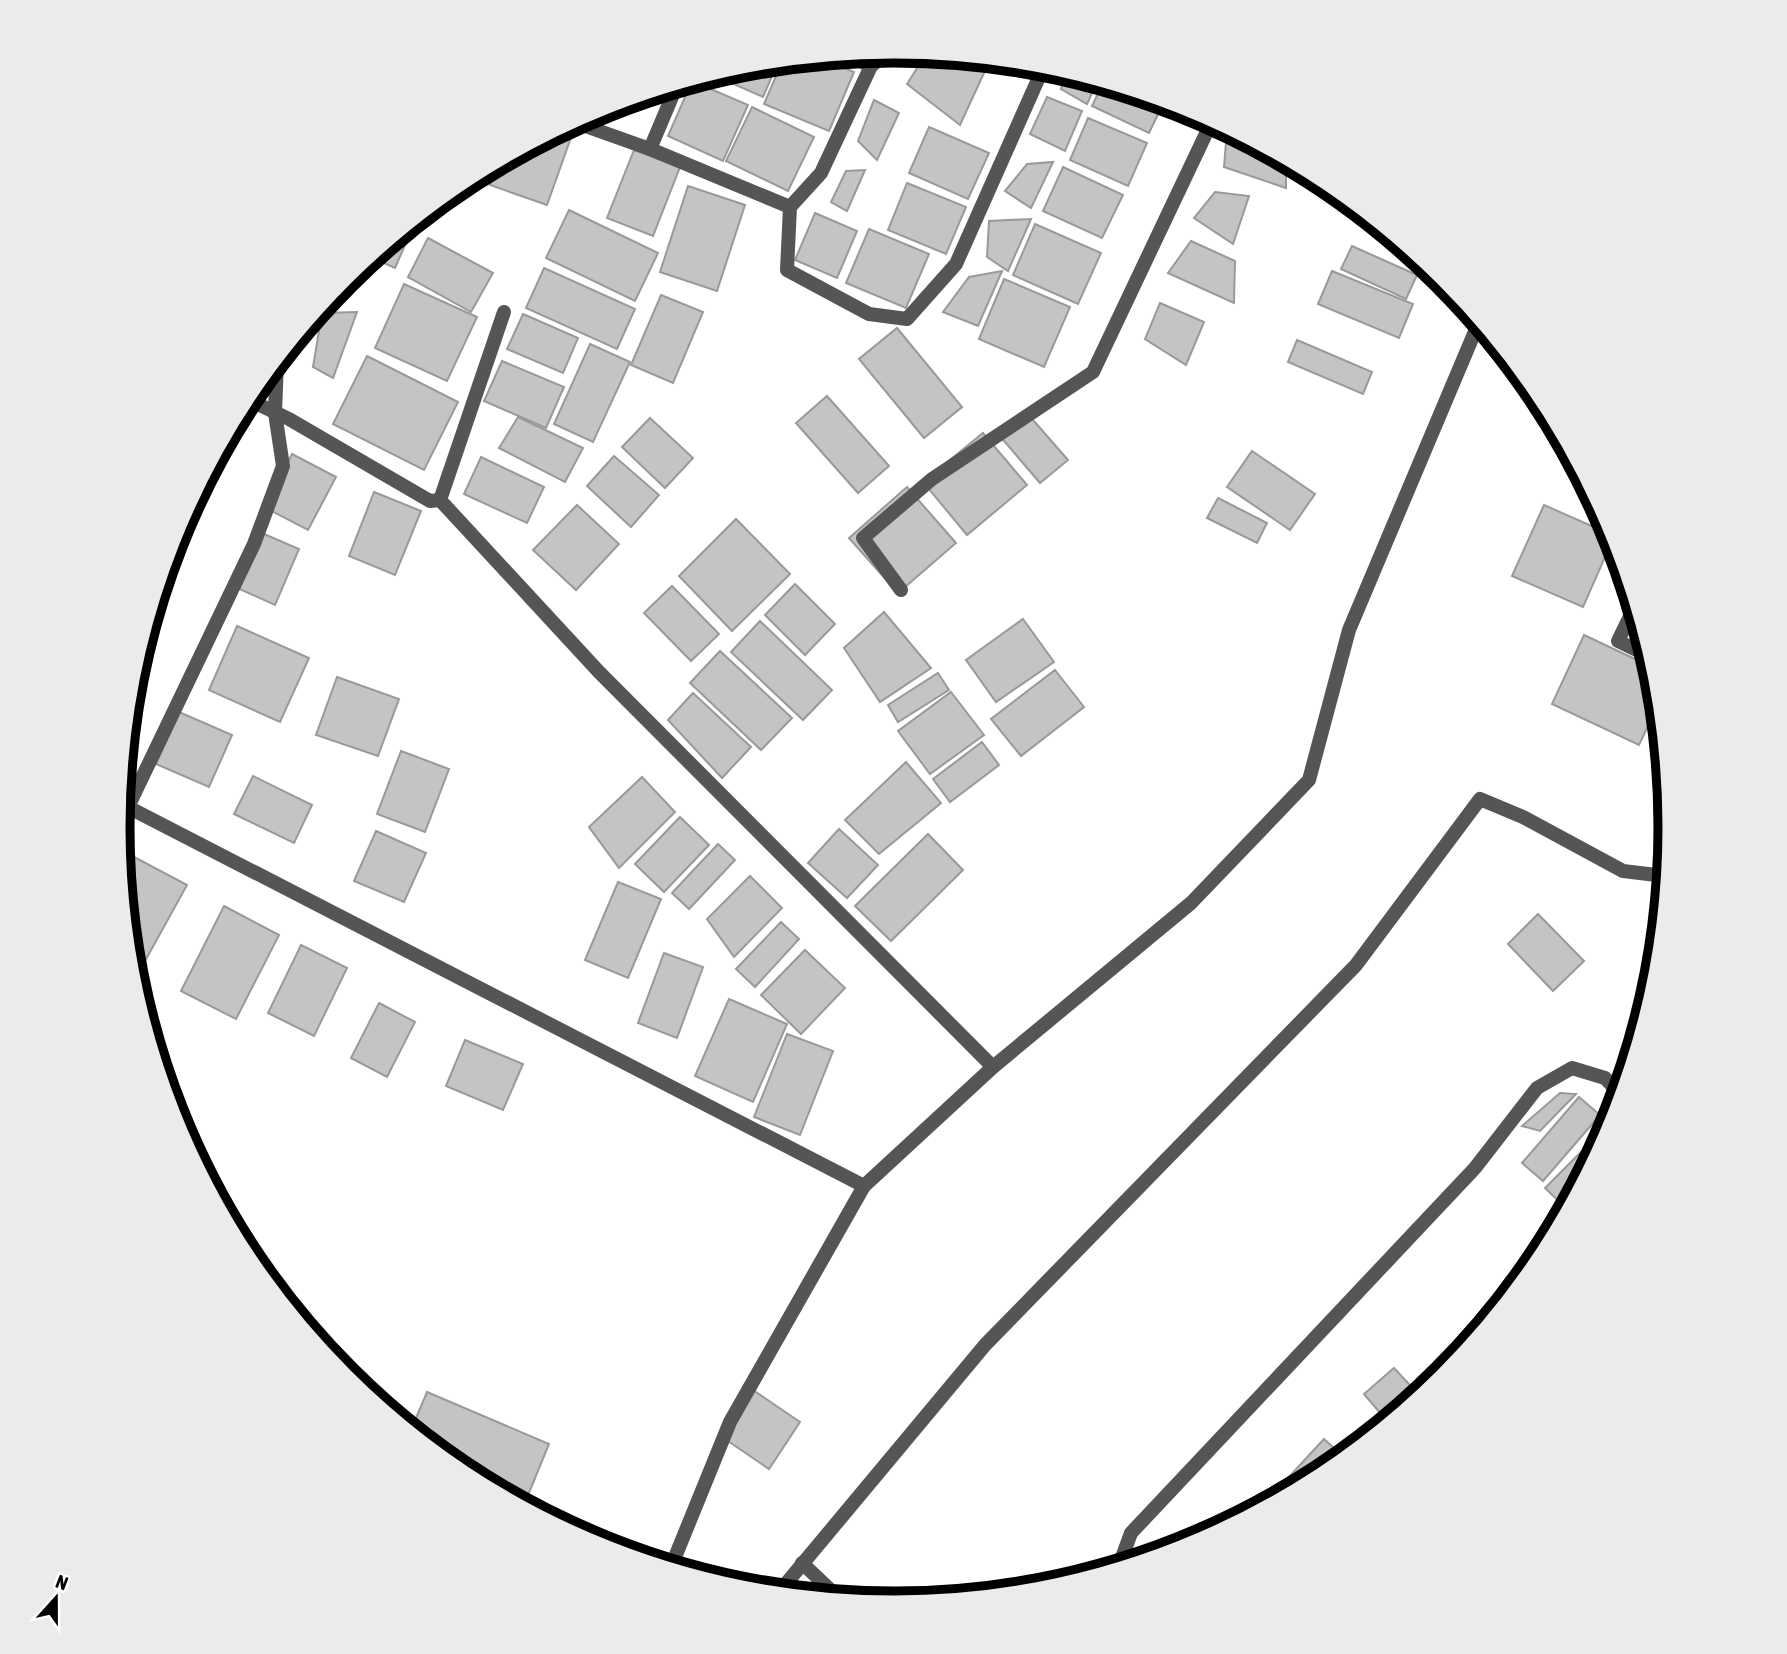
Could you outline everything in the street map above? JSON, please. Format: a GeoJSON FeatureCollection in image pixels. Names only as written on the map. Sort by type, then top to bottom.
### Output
{"type":"FeatureCollection","features":[{"type":"Feature","properties":{"kind":"street"},"geometry":{"type":"LineString","coordinates":[[867,64],[871,66]]}},
{"type":"Feature","properties":{"kind":"street"},"geometry":{"type":"LineString","coordinates":[[874,64],[821,173],[790,207],[787,270],[869,314],[907,319],[956,264],[1039,77]]}},
{"type":"Feature","properties":{"kind":"street"},"geometry":{"type":"LineString","coordinates":[[650,149],[672,96]]}},
{"type":"Feature","properties":{"kind":"street"},"geometry":{"type":"LineString","coordinates":[[588,127],[650,149],[790,207]]}},
{"type":"Feature","properties":{"kind":"street"},"geometry":{"type":"LineString","coordinates":[[901,590],[863,538],[932,479],[1093,372],[1207,131]]}},
{"type":"Feature","properties":{"kind":"street"},"geometry":{"type":"LineString","coordinates":[[440,500],[504,312]]}},
{"type":"Feature","properties":{"kind":"street"},"geometry":{"type":"LineString","coordinates":[[675,1558],[730,1422],[864,1185],[993,1067],[1191,904],[1309,780],[1349,630],[1475,332]]}},
{"type":"Feature","properties":{"kind":"street"},"geometry":{"type":"LineString","coordinates":[[131,792],[254,544],[284,466],[275,413],[276,377]]}},
{"type":"Feature","properties":{"kind":"street"},"geometry":{"type":"LineString","coordinates":[[257,404],[430,501],[440,500]]}},
{"type":"Feature","properties":{"kind":"street"},"geometry":{"type":"LineString","coordinates":[[440,500],[599,672],[993,1067]]}},
{"type":"Feature","properties":{"kind":"street"},"geometry":{"type":"LineString","coordinates":[[1628,620],[1618,641],[1636,650]]}},
{"type":"Feature","properties":{"kind":"street"},"geometry":{"type":"LineString","coordinates":[[786,1583],[985,1345],[1356,965],[1480,799],[1524,817],[1623,871],[1656,875]]}},
{"type":"Feature","properties":{"kind":"street"},"geometry":{"type":"LineString","coordinates":[[130,808],[864,1185]]}},
{"type":"Feature","properties":{"kind":"street"},"geometry":{"type":"LineString","coordinates":[[1123,1555],[1131,1533],[1475,1168],[1537,1088],[1572,1068],[1605,1078],[1612,1086]]}},
{"type":"Feature","properties":{"kind":"street"},"geometry":{"type":"LineString","coordinates":[[802,1563],[828,1587]]}},
{"type":"Feature","properties":{"kind":"building"},"geometry":{"type":"Polygon","coordinates":[[[920,64],[986,69],[960,125],[907,84],[920,64]]]}},
{"type":"Feature","properties":{"kind":"building"},"geometry":{"type":"Polygon","coordinates":[[[838,66],[854,72],[829,131],[764,104],[777,73],[838,66]]]}},
{"type":"Feature","properties":{"kind":"building"},"geometry":{"type":"Polygon","coordinates":[[[773,73],[763,97],[728,82],[773,73]]]}},
{"type":"Feature","properties":{"kind":"building"},"geometry":{"type":"Polygon","coordinates":[[[1063,83],[1093,90],[1087,104],[1061,89],[1063,83]]]}},
{"type":"Feature","properties":{"kind":"building"},"geometry":{"type":"Polygon","coordinates":[[[706,87],[748,105],[723,161],[668,136],[687,92],[706,87]]]}},
{"type":"Feature","properties":{"kind":"building"},"geometry":{"type":"Polygon","coordinates":[[[1099,91],[1159,111],[1149,133],[1092,106],[1099,91]]]}},
{"type":"Feature","properties":{"kind":"building"},"geometry":{"type":"Polygon","coordinates":[[[1047,97],[1082,111],[1065,151],[1030,134],[1047,97]]]}},
{"type":"Feature","properties":{"kind":"building"},"geometry":{"type":"Polygon","coordinates":[[[874,100],[899,113],[877,160],[858,141],[874,100]]]}},
{"type":"Feature","properties":{"kind":"building"},"geometry":{"type":"Polygon","coordinates":[[[752,107],[814,137],[788,191],[726,161],[752,107]]]}},
{"type":"Feature","properties":{"kind":"building"},"geometry":{"type":"Polygon","coordinates":[[[1088,118],[1147,143],[1128,186],[1070,160],[1088,118]]]}},
{"type":"Feature","properties":{"kind":"building"},"geometry":{"type":"Polygon","coordinates":[[[929,127],[989,153],[968,199],[909,173],[929,127]]]}},
{"type":"Feature","properties":{"kind":"building"},"geometry":{"type":"Polygon","coordinates":[[[572,135],[547,205],[490,185],[492,177],[512,165],[572,135]]]}},
{"type":"Feature","properties":{"kind":"building"},"geometry":{"type":"Polygon","coordinates":[[[1226,140],[1286,171],[1286,188],[1224,167],[1226,140]]]}},
{"type":"Feature","properties":{"kind":"building"},"geometry":{"type":"Polygon","coordinates":[[[634,150],[680,167],[653,236],[607,218],[634,150]]]}},
{"type":"Feature","properties":{"kind":"building"},"geometry":{"type":"Polygon","coordinates":[[[1053,162],[1031,208],[1005,191],[1027,164],[1053,162]]]}},
{"type":"Feature","properties":{"kind":"building"},"geometry":{"type":"Polygon","coordinates":[[[1063,167],[1123,195],[1102,238],[1043,211],[1063,167]]]}},
{"type":"Feature","properties":{"kind":"building"},"geometry":{"type":"Polygon","coordinates":[[[865,170],[847,211],[831,202],[846,171],[865,170]]]}},
{"type":"Feature","properties":{"kind":"building"},"geometry":{"type":"Polygon","coordinates":[[[907,183],[966,207],[946,254],[888,230],[907,183]]]}},
{"type":"Feature","properties":{"kind":"building"},"geometry":{"type":"Polygon","coordinates":[[[688,186],[745,205],[717,291],[660,272],[688,186]]]}},
{"type":"Feature","properties":{"kind":"building"},"geometry":{"type":"Polygon","coordinates":[[[1215,192],[1249,196],[1233,244],[1194,218],[1215,192]]]}},
{"type":"Feature","properties":{"kind":"building"},"geometry":{"type":"Polygon","coordinates":[[[569,210],[658,253],[635,301],[546,258],[569,210]]]}},
{"type":"Feature","properties":{"kind":"building"},"geometry":{"type":"Polygon","coordinates":[[[815,213],[857,231],[837,278],[795,260],[815,213]]]}},
{"type":"Feature","properties":{"kind":"building"},"geometry":{"type":"Polygon","coordinates":[[[1031,219],[1008,271],[987,257],[989,221],[1031,219]]]}},
{"type":"Feature","properties":{"kind":"building"},"geometry":{"type":"Polygon","coordinates":[[[1035,224],[1101,253],[1078,304],[1013,275],[1035,224]]]}},
{"type":"Feature","properties":{"kind":"building"},"geometry":{"type":"Polygon","coordinates":[[[869,229],[929,254],[906,308],[846,283],[869,229]]]}},
{"type":"Feature","properties":{"kind":"building"},"geometry":{"type":"Polygon","coordinates":[[[408,238],[395,268],[381,262],[408,238]]]}},
{"type":"Feature","properties":{"kind":"building"},"geometry":{"type":"Polygon","coordinates":[[[428,238],[493,273],[471,312],[408,277],[428,238]]]}},
{"type":"Feature","properties":{"kind":"building"},"geometry":{"type":"Polygon","coordinates":[[[1191,241],[1235,261],[1234,303],[1168,273],[1191,241]]]}},
{"type":"Feature","properties":{"kind":"building"},"geometry":{"type":"Polygon","coordinates":[[[1352,246],[1417,275],[1406,299],[1341,269],[1352,246]]]}},
{"type":"Feature","properties":{"kind":"building"},"geometry":{"type":"Polygon","coordinates":[[[544,268],[635,309],[617,349],[526,308],[544,268]]]}},
{"type":"Feature","properties":{"kind":"building"},"geometry":{"type":"Polygon","coordinates":[[[1002,271],[978,326],[943,312],[969,277],[1002,271]]]}},
{"type":"Feature","properties":{"kind":"building"},"geometry":{"type":"Polygon","coordinates":[[[1332,271],[1413,304],[1399,338],[1318,304],[1332,271]]]}},
{"type":"Feature","properties":{"kind":"building"},"geometry":{"type":"Polygon","coordinates":[[[1004,279],[1070,307],[1044,367],[979,339],[1004,279]]]}},
{"type":"Feature","properties":{"kind":"building"},"geometry":{"type":"Polygon","coordinates":[[[404,284],[477,317],[447,381],[375,348],[404,284]]]}},
{"type":"Feature","properties":{"kind":"building"},"geometry":{"type":"Polygon","coordinates":[[[661,295],[703,312],[673,383],[631,365],[661,295]]]}},
{"type":"Feature","properties":{"kind":"building"},"geometry":{"type":"Polygon","coordinates":[[[1160,303],[1204,322],[1186,365],[1145,339],[1160,303]]]}},
{"type":"Feature","properties":{"kind":"building"},"geometry":{"type":"Polygon","coordinates":[[[357,312],[333,378],[313,367],[321,321],[329,313],[357,312]]]}},
{"type":"Feature","properties":{"kind":"building"},"geometry":{"type":"Polygon","coordinates":[[[523,314],[578,338],[563,373],[507,349],[523,314]]]}},
{"type":"Feature","properties":{"kind":"building"},"geometry":{"type":"Polygon","coordinates":[[[897,328],[962,407],[924,438],[859,359],[897,328]]]}},
{"type":"Feature","properties":{"kind":"building"},"geometry":{"type":"Polygon","coordinates":[[[1297,340],[1372,372],[1363,394],[1288,362],[1297,340]]]}},
{"type":"Feature","properties":{"kind":"building"},"geometry":{"type":"Polygon","coordinates":[[[590,344],[630,362],[593,442],[554,424],[590,344]]]}},
{"type":"Feature","properties":{"kind":"building"},"geometry":{"type":"Polygon","coordinates":[[[367,356],[458,402],[424,470],[333,424],[367,356]]]}},
{"type":"Feature","properties":{"kind":"building"},"geometry":{"type":"Polygon","coordinates":[[[502,361],[564,387],[546,428],[484,401],[502,361]]]}},
{"type":"Feature","properties":{"kind":"building"},"geometry":{"type":"Polygon","coordinates":[[[827,396],[889,466],[858,493],[796,423],[827,396]]]}},
{"type":"Feature","properties":{"kind":"building"},"geometry":{"type":"Polygon","coordinates":[[[1026,412],[1068,460],[1040,483],[999,435],[1026,412]]]}},
{"type":"Feature","properties":{"kind":"building"},"geometry":{"type":"Polygon","coordinates":[[[518,417],[583,448],[565,482],[499,448],[518,417]]]}},
{"type":"Feature","properties":{"kind":"building"},"geometry":{"type":"Polygon","coordinates":[[[650,418],[693,458],[665,488],[622,447],[650,418]]]}},
{"type":"Feature","properties":{"kind":"building"},"geometry":{"type":"Polygon","coordinates":[[[983,433],[1027,485],[967,535],[923,482],[983,433]]]}},
{"type":"Feature","properties":{"kind":"building"},"geometry":{"type":"Polygon","coordinates":[[[1252,451],[1315,494],[1290,530],[1227,487],[1252,451]]]}},
{"type":"Feature","properties":{"kind":"building"},"geometry":{"type":"Polygon","coordinates":[[[292,454],[336,477],[308,530],[264,507],[292,454]]]}},
{"type":"Feature","properties":{"kind":"building"},"geometry":{"type":"Polygon","coordinates":[[[614,456],[659,495],[631,527],[587,486],[614,456]]]}},
{"type":"Feature","properties":{"kind":"building"},"geometry":{"type":"Polygon","coordinates":[[[481,457],[544,487],[527,523],[464,494],[481,457]]]}},
{"type":"Feature","properties":{"kind":"building"},"geometry":{"type":"Polygon","coordinates":[[[907,487],[956,543],[898,593],[849,538],[907,487]]]}},
{"type":"Feature","properties":{"kind":"building"},"geometry":{"type":"Polygon","coordinates":[[[374,492],[421,511],[395,575],[349,556],[374,492]]]}},
{"type":"Feature","properties":{"kind":"building"},"geometry":{"type":"Polygon","coordinates":[[[1218,498],[1267,523],[1257,543],[1207,518],[1218,498]]]}},
{"type":"Feature","properties":{"kind":"building"},"geometry":{"type":"Polygon","coordinates":[[[577,505],[619,544],[576,590],[533,550],[577,505]]]}},
{"type":"Feature","properties":{"kind":"building"},"geometry":{"type":"Polygon","coordinates":[[[1544,505],[1596,528],[1606,554],[1583,607],[1512,576],[1544,505]]]}},
{"type":"Feature","properties":{"kind":"building"},"geometry":{"type":"Polygon","coordinates":[[[736,519],[790,574],[732,631],[679,576],[736,519]]]}},
{"type":"Feature","properties":{"kind":"building"},"geometry":{"type":"Polygon","coordinates":[[[257,531],[299,549],[275,605],[233,586],[257,531]]]}},
{"type":"Feature","properties":{"kind":"building"},"geometry":{"type":"Polygon","coordinates":[[[795,584],[835,624],[805,655],[765,615],[795,584]]]}},
{"type":"Feature","properties":{"kind":"building"},"geometry":{"type":"Polygon","coordinates":[[[672,586],[719,634],[691,661],[644,613],[672,586]]]}},
{"type":"Feature","properties":{"kind":"building"},"geometry":{"type":"Polygon","coordinates":[[[884,612],[931,668],[880,702],[844,648],[884,612]]]}},
{"type":"Feature","properties":{"kind":"building"},"geometry":{"type":"Polygon","coordinates":[[[1023,619],[1054,662],[996,702],[966,660],[1023,619]]]}},
{"type":"Feature","properties":{"kind":"building"},"geometry":{"type":"Polygon","coordinates":[[[760,621],[832,690],[803,720],[731,652],[760,621]]]}},
{"type":"Feature","properties":{"kind":"building"},"geometry":{"type":"Polygon","coordinates":[[[237,626],[309,658],[280,722],[209,690],[237,626]]]}},
{"type":"Feature","properties":{"kind":"building"},"geometry":{"type":"Polygon","coordinates":[[[1584,635],[1639,661],[1650,722],[1639,745],[1552,704],[1584,635]]]}},
{"type":"Feature","properties":{"kind":"building"},"geometry":{"type":"Polygon","coordinates":[[[720,651],[792,718],[761,750],[690,683],[720,651]]]}},
{"type":"Feature","properties":{"kind":"building"},"geometry":{"type":"Polygon","coordinates":[[[1055,670],[1084,707],[1021,756],[991,719],[1055,670]]]}},
{"type":"Feature","properties":{"kind":"building"},"geometry":{"type":"Polygon","coordinates":[[[938,673],[949,690],[898,722],[888,705],[938,673]]]}},
{"type":"Feature","properties":{"kind":"building"},"geometry":{"type":"Polygon","coordinates":[[[337,677],[399,699],[378,756],[316,735],[337,677]]]}},
{"type":"Feature","properties":{"kind":"building"},"geometry":{"type":"Polygon","coordinates":[[[951,692],[984,735],[930,774],[898,731],[951,692]]]}},
{"type":"Feature","properties":{"kind":"building"},"geometry":{"type":"Polygon","coordinates":[[[693,693],[751,747],[722,778],[668,720],[693,693]]]}},
{"type":"Feature","properties":{"kind":"building"},"geometry":{"type":"Polygon","coordinates":[[[179,712],[232,735],[209,787],[156,764],[179,712]]]}},
{"type":"Feature","properties":{"kind":"building"},"geometry":{"type":"Polygon","coordinates":[[[982,742],[999,765],[950,802],[933,779],[982,742]]]}},
{"type":"Feature","properties":{"kind":"building"},"geometry":{"type":"Polygon","coordinates":[[[401,751],[449,769],[425,832],[377,814],[401,751]]]}},
{"type":"Feature","properties":{"kind":"building"},"geometry":{"type":"Polygon","coordinates":[[[906,762],[941,803],[879,854],[845,820],[906,762]]]}},
{"type":"Feature","properties":{"kind":"building"},"geometry":{"type":"Polygon","coordinates":[[[253,776],[312,805],[294,843],[234,814],[253,776]]]}},
{"type":"Feature","properties":{"kind":"building"},"geometry":{"type":"Polygon","coordinates":[[[642,777],[675,812],[619,868],[589,827],[642,777]]]}},
{"type":"Feature","properties":{"kind":"building"},"geometry":{"type":"Polygon","coordinates":[[[680,817],[709,845],[664,892],[635,864],[680,817]]]}},
{"type":"Feature","properties":{"kind":"building"},"geometry":{"type":"Polygon","coordinates":[[[839,829],[878,865],[847,898],[808,863],[839,829]]]}},
{"type":"Feature","properties":{"kind":"building"},"geometry":{"type":"Polygon","coordinates":[[[376,831],[426,853],[404,902],[354,881],[376,831]]]}},
{"type":"Feature","properties":{"kind":"building"},"geometry":{"type":"Polygon","coordinates":[[[928,834],[963,870],[891,941],[855,906],[928,834]]]}},
{"type":"Feature","properties":{"kind":"building"},"geometry":{"type":"Polygon","coordinates":[[[718,844],[735,860],[689,909],[672,893],[718,844]]]}},
{"type":"Feature","properties":{"kind":"building"},"geometry":{"type":"Polygon","coordinates":[[[131,855],[187,885],[144,963],[136,927],[131,855]]]}},
{"type":"Feature","properties":{"kind":"building"},"geometry":{"type":"Polygon","coordinates":[[[750,876],[782,908],[734,957],[707,919],[750,876]]]}},
{"type":"Feature","properties":{"kind":"building"},"geometry":{"type":"Polygon","coordinates":[[[618,882],[661,899],[628,978],[585,960],[618,882]]]}},
{"type":"Feature","properties":{"kind":"building"},"geometry":{"type":"Polygon","coordinates":[[[224,906],[279,935],[236,1019],[181,991],[224,906]]]}},
{"type":"Feature","properties":{"kind":"building"},"geometry":{"type":"Polygon","coordinates":[[[1538,914],[1584,961],[1553,991],[1508,944],[1538,914]]]}},
{"type":"Feature","properties":{"kind":"building"},"geometry":{"type":"Polygon","coordinates":[[[781,922],[799,939],[755,987],[736,969],[781,922]]]}},
{"type":"Feature","properties":{"kind":"building"},"geometry":{"type":"Polygon","coordinates":[[[301,945],[347,968],[314,1036],[268,1013],[301,945]]]}},
{"type":"Feature","properties":{"kind":"building"},"geometry":{"type":"Polygon","coordinates":[[[805,950],[845,988],[801,1034],[761,995],[805,950]]]}},
{"type":"Feature","properties":{"kind":"building"},"geometry":{"type":"Polygon","coordinates":[[[664,953],[703,967],[677,1038],[638,1023],[664,953]]]}},
{"type":"Feature","properties":{"kind":"building"},"geometry":{"type":"Polygon","coordinates":[[[729,999],[787,1024],[753,1102],[695,1076],[729,999]]]}},
{"type":"Feature","properties":{"kind":"building"},"geometry":{"type":"Polygon","coordinates":[[[379,1003],[415,1022],[387,1077],[351,1058],[379,1003]]]}},
{"type":"Feature","properties":{"kind":"building"},"geometry":{"type":"Polygon","coordinates":[[[787,1034],[833,1051],[800,1135],[754,1117],[787,1034]]]}},
{"type":"Feature","properties":{"kind":"building"},"geometry":{"type":"Polygon","coordinates":[[[465,1040],[523,1064],[503,1110],[446,1086],[465,1040]]]}},
{"type":"Feature","properties":{"kind":"building"},"geometry":{"type":"Polygon","coordinates":[[[1560,1093],[1576,1094],[1540,1131],[1522,1126],[1560,1093]]]}},
{"type":"Feature","properties":{"kind":"building"},"geometry":{"type":"Polygon","coordinates":[[[1579,1097],[1600,1115],[1543,1181],[1522,1163],[1579,1097]]]}},
{"type":"Feature","properties":{"kind":"building"},"geometry":{"type":"Polygon","coordinates":[[[1581,1152],[1583,1155],[1579,1165],[1559,1201],[1545,1188],[1581,1152]]]}},
{"type":"Feature","properties":{"kind":"building"},"geometry":{"type":"Polygon","coordinates":[[[1394,1368],[1412,1387],[1381,1414],[1364,1394],[1394,1368]]]}},
{"type":"Feature","properties":{"kind":"building"},"geometry":{"type":"Polygon","coordinates":[[[750,1388],[800,1422],[769,1469],[719,1435],[750,1388]]]}},
{"type":"Feature","properties":{"kind":"building"},"geometry":{"type":"Polygon","coordinates":[[[427,1392],[549,1444],[527,1497],[469,1462],[415,1422],[427,1392]]]}},
{"type":"Feature","properties":{"kind":"building"},"geometry":{"type":"Polygon","coordinates":[[[1324,1439],[1336,1450],[1289,1481],[1287,1479],[1324,1439]]]}}]}
